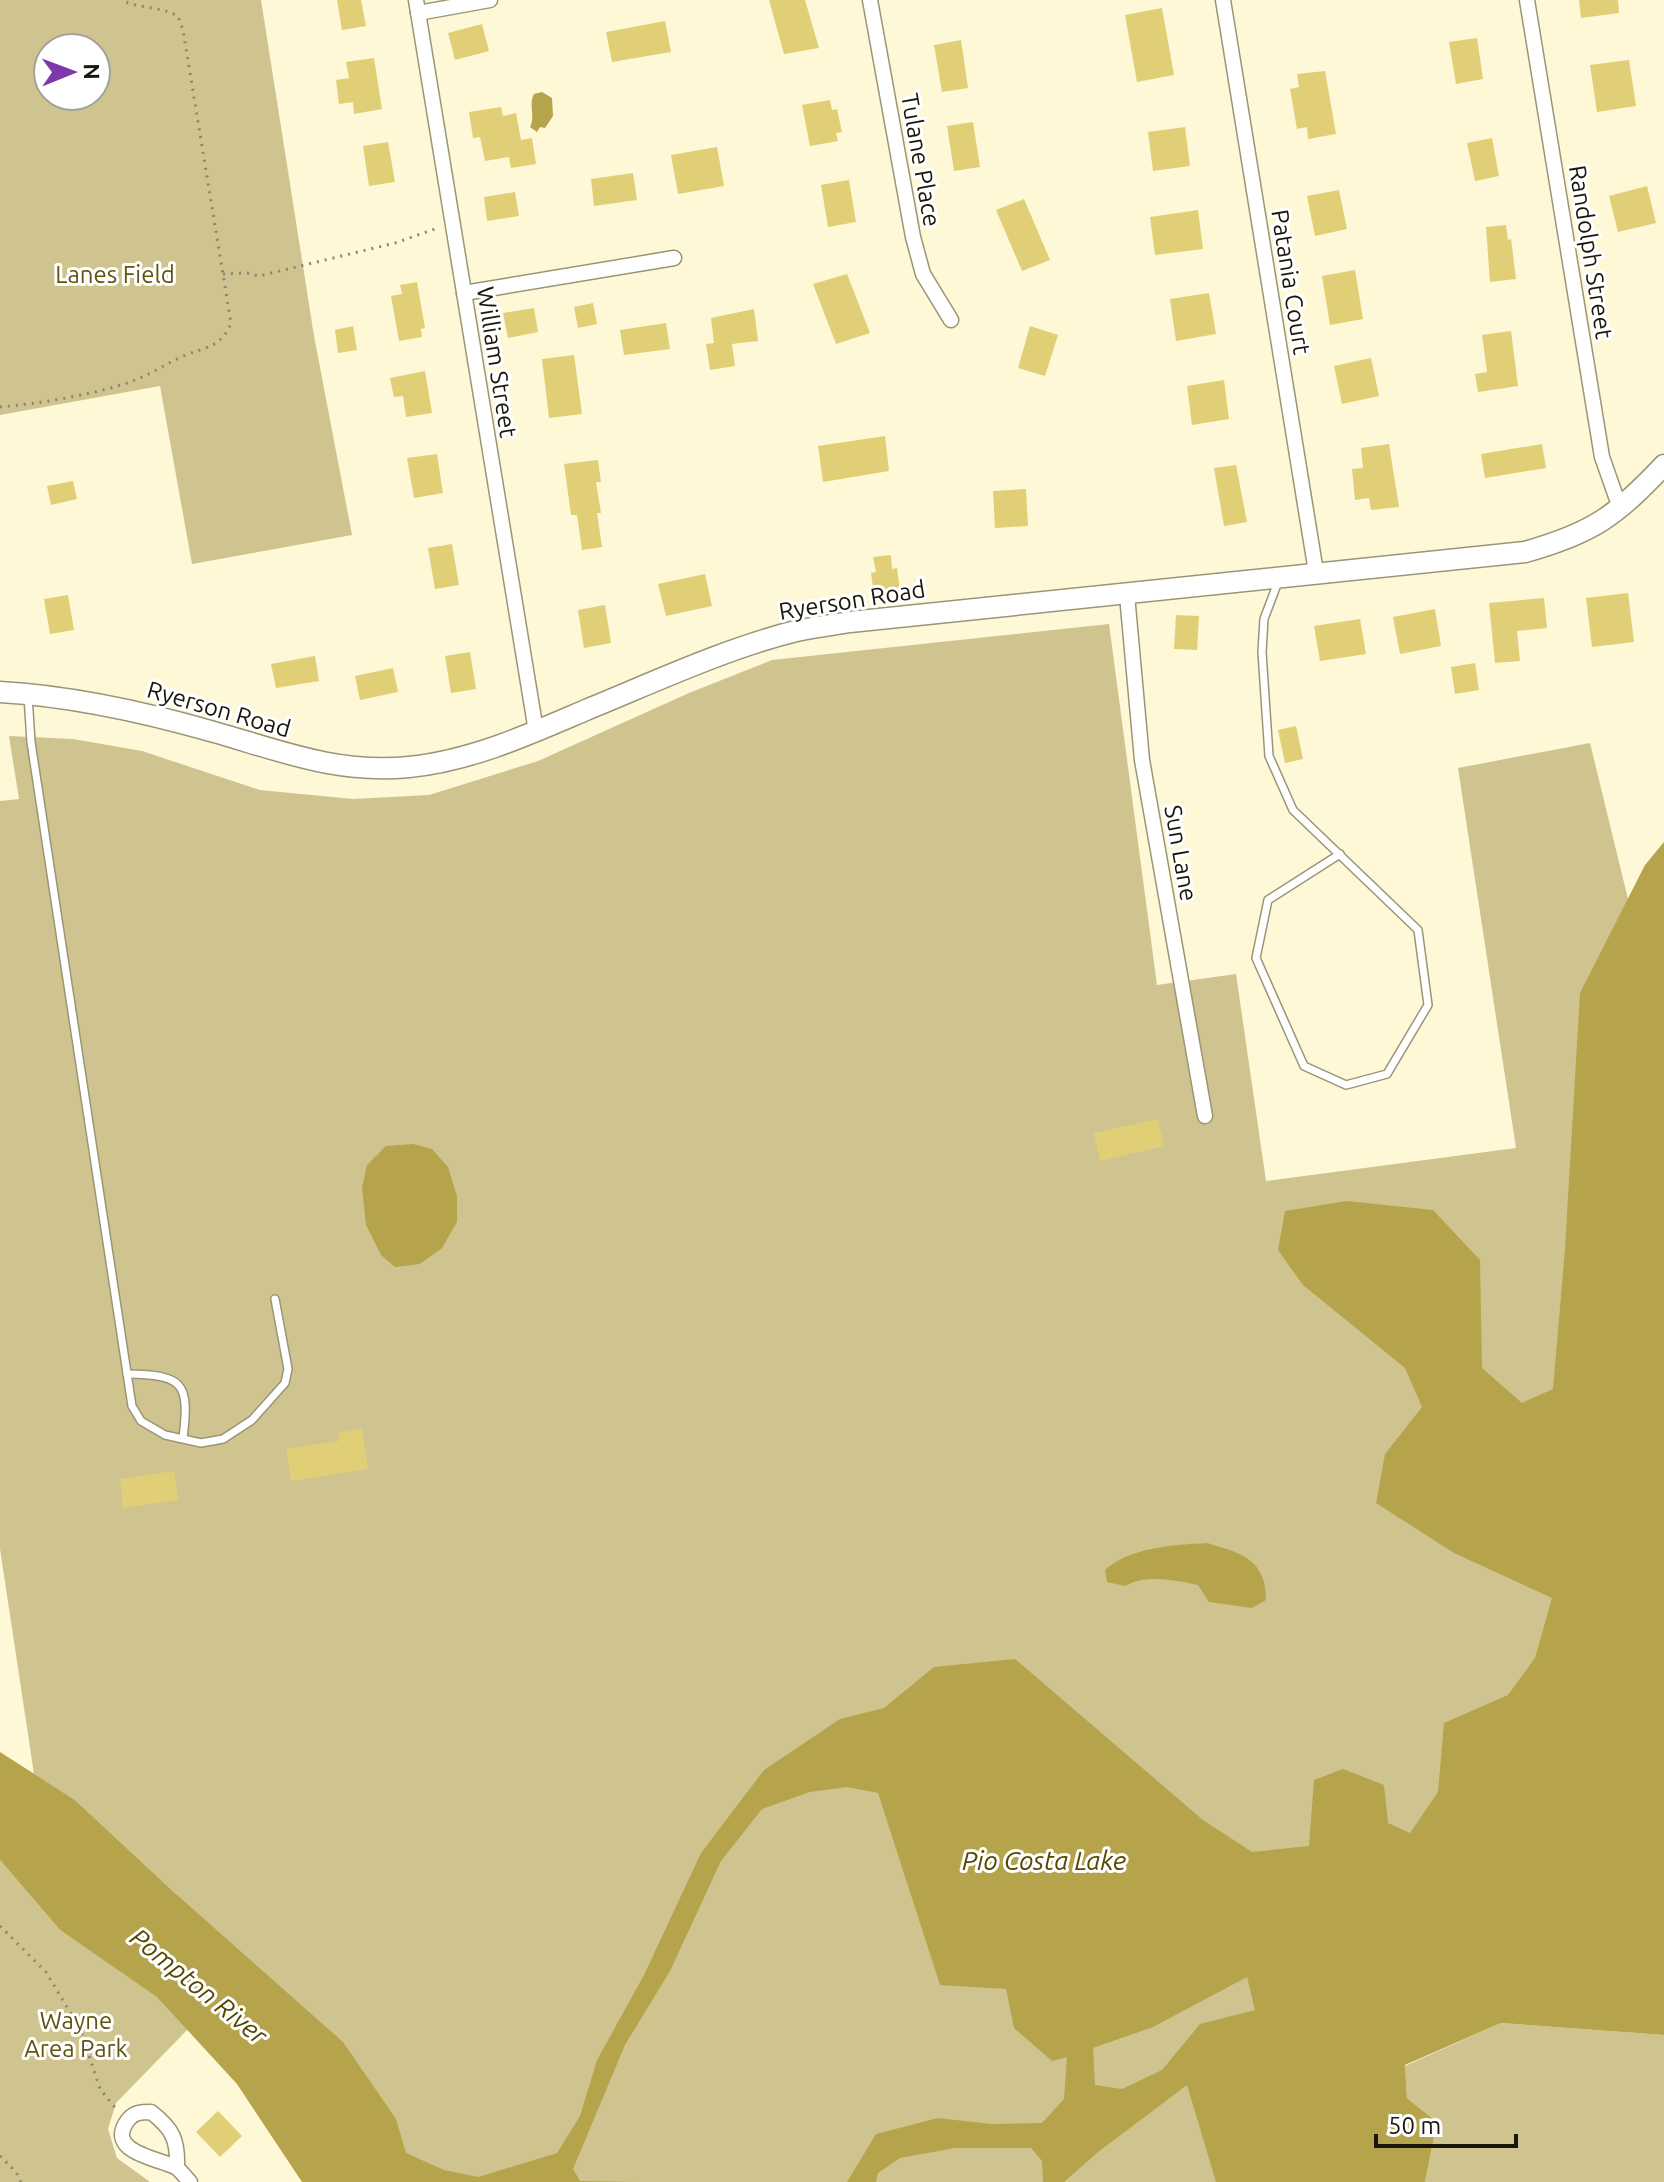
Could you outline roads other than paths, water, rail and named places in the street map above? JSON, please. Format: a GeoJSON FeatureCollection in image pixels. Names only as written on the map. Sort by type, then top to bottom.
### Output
{"type":"FeatureCollection","features":[{"type":"Feature","properties":{"kind":"street"},"geometry":{"type":"LineString","coordinates":[[417,6],[490,0]]}},
{"type":"Feature","properties":{"kind":"street","name":"Tulane Place"},"geometry":{"type":"LineString","coordinates":[[870,0],[913,237],[923,274],[951,320]]}},
{"type":"Feature","properties":{"kind":"street","name":"Patania Court"},"geometry":{"type":"LineString","coordinates":[[1223,0],[1316,572]]}},
{"type":"Feature","properties":{"kind":"street","name":"Randolph Street"},"geometry":{"type":"LineString","coordinates":[[1527,0],[1602,457],[1620,508]]}},
{"type":"Feature","properties":{"kind":"street","name":"William Street"},"geometry":{"type":"LineString","coordinates":[[417,6],[536,731]]}},
{"type":"Feature","properties":{"kind":"street"},"geometry":{"type":"LineString","coordinates":[[464,293],[674,258]]}},
{"type":"Feature","properties":{"kind":"street","name":"Ryerson Road"},"geometry":{"type":"LineString","coordinates":[[0,692],[149,715],[308,761],[371,769],[410,767],[448,761],[536,731],[711,660],[796,631],[850,622],[1525,552],[1597,526],[1664,465]]}},
{"type":"Feature","properties":{"kind":"street","name":"Sun Lane"},"geometry":{"type":"LineString","coordinates":[[1127,595],[1142,760],[1205,1116]]}},
{"type":"Feature","properties":{"kind":"street"},"geometry":{"type":"LineString","coordinates":[[177,2168],[178,2148],[164,2122],[151,2112],[134,2114],[126,2122],[123,2132],[125,2142],[147,2159],[177,2168],[190,2182]]}},
{"type":"Feature","properties":{"kind":"lane"},"geometry":{"type":"LineString","coordinates":[[1280,576],[1263,630],[1269,756],[1293,810],[1340,854],[1418,930],[1428,1005],[1387,1074],[1346,1085],[1304,1066],[1256,958],[1268,900],[1340,854]]}},
{"type":"Feature","properties":{"kind":"lane"},"geometry":{"type":"LineString","coordinates":[[28,694],[31,742],[127,1374],[132,1406],[141,1421],[165,1435],[201,1443],[223,1439],[252,1420],[285,1383],[288,1369],[275,1299]]}},
{"type":"Feature","properties":{"kind":"lane"},"geometry":{"type":"LineString","coordinates":[[127,1374],[163,1375],[176,1381],[183,1393],[186,1411],[183,1438]]}},
{"type":"Feature","properties":{"kind":"water"},"geometry":{"type":"Polygon","coordinates":[[[542,92],[552,98],[553,116],[545,128],[540,127],[537,132],[530,127],[532,102],[534,94],[542,92]]]}},
{"type":"Feature","properties":{"kind":"water","name":"Pio Costa Lake"},"geometry":{"type":"Polygon","coordinates":[[[1664,842],[1664,2035],[1501,2023],[1405,2065],[1407,2098],[1437,2122],[1425,2182],[1216,2182],[1187,2085],[1098,2152],[1064,2182],[1043,2182],[1042,2161],[1031,2148],[955,2148],[900,2158],[878,2173],[876,2182],[847,2182],[876,2134],[938,2118],[991,2124],[1042,2123],[1064,2099],[1067,2057],[1052,2061],[1014,2028],[1006,1989],[940,1985],[878,1793],[847,1787],[810,1792],[762,1809],[721,1861],[670,1971],[625,2045],[573,2169],[580,2181],[635,2182],[302,2182],[237,2084],[157,1997],[60,1930],[0,1860],[0,1752],[75,1800],[343,2042],[396,2119],[406,2153],[444,2170],[478,2177],[557,2153],[580,2116],[597,2060],[644,1975],[701,1853],[764,1770],[840,1719],[884,1708],[934,1667],[1015,1659],[1203,1820],[1252,1852],[1309,1846],[1314,1780],[1343,1769],[1384,1785],[1388,1823],[1410,1833],[1438,1792],[1444,1723],[1508,1695],[1535,1658],[1552,1598],[1454,1553],[1376,1503],[1385,1454],[1422,1407],[1405,1368],[1303,1285],[1278,1250],[1285,1211],[1347,1201],[1433,1210],[1480,1260],[1482,1368],[1522,1403],[1553,1389],[1565,1249],[1580,993],[1645,865],[1664,842]],[[1247,1977],[1153,2027],[1093,2048],[1095,2085],[1122,2089],[1162,2070],[1200,2024],[1255,2010],[1247,1977]]]}},
{"type":"Feature","properties":{"kind":"water"},"geometry":{"type":"Polygon","coordinates":[[[413,1144],[432,1149],[448,1167],[457,1196],[457,1222],[442,1248],[420,1264],[395,1267],[381,1255],[366,1225],[362,1188],[367,1165],[386,1146],[413,1144]]]}},
{"type":"Feature","properties":{"kind":"water"},"geometry":{"type":"Polygon","coordinates":[[[1207,1543],[1231,1550],[1249,1560],[1262,1575],[1266,1600],[1252,1608],[1209,1602],[1198,1585],[1179,1581],[1151,1579],[1125,1586],[1107,1582],[1105,1570],[1127,1556],[1153,1549],[1207,1543]]]}},
{"type":"Feature","properties":{"kind":"park label","name":"Lanes Field"},"geometry":{"type":"Point","coordinates":[115,274]}},
{"type":"Feature","properties":{"kind":"park label","name":"Wayne Area Park"},"geometry":{"type":"Point","coordinates":[76,2034]}},
{"type":"Feature","properties":{"kind":"water label","name":"Pompton River"},"geometry":{"type":"Point","coordinates":[199,1986]}}]}
